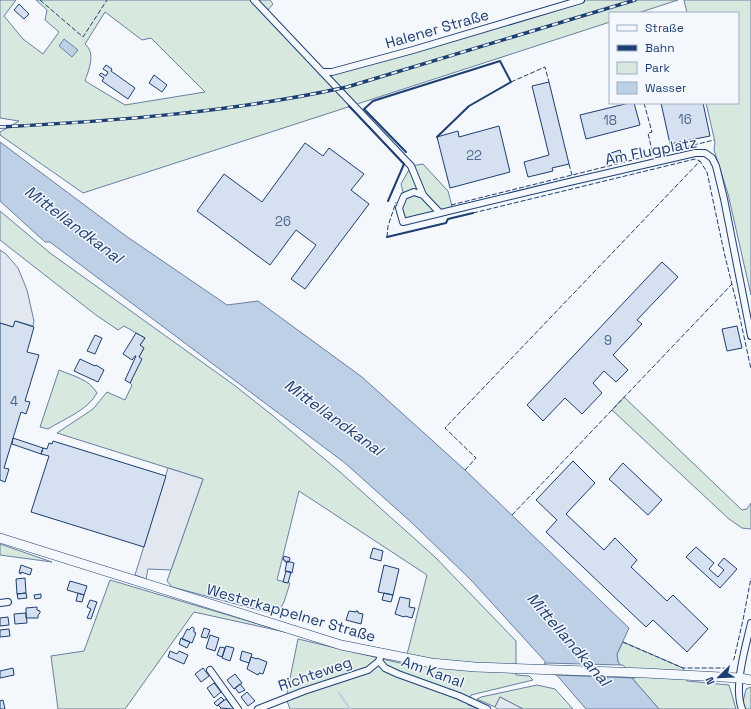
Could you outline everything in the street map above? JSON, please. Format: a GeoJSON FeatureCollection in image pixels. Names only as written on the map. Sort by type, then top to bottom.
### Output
{"type":"FeatureCollection","features":[{"type":"Feature","properties":{"kind":"main road","name":"Westerkappelner Straße"},"geometry":{"type":"LineString","coordinates":[[0,538],[380,657],[475,667],[645,673],[740,678],[751,680]]}},
{"type":"Feature","properties":{"kind":"street"},"geometry":{"type":"LineString","coordinates":[[254,0],[411,166],[423,196],[440,213]]}},
{"type":"Feature","properties":{"kind":"street","name":"Halener Straße"},"geometry":{"type":"LineString","coordinates":[[322,72],[332,72],[414,50],[581,0]]}},
{"type":"Feature","properties":{"kind":"street","name":"Am Flugplatz"},"geometry":{"type":"LineString","coordinates":[[423,196],[414,192],[404,196],[399,208],[403,222],[695,153],[705,152],[712,158],[716,166],[751,336]]}},
{"type":"Feature","properties":{"kind":"street"},"geometry":{"type":"LineString","coordinates":[[0,603],[8,602]]}},
{"type":"Feature","properties":{"kind":"street"},"geometry":{"type":"LineString","coordinates":[[742,709],[739,703],[738,690],[751,622]]}},
{"type":"Feature","properties":{"kind":"street","name":"Richteweg"},"geometry":{"type":"LineString","coordinates":[[258,709],[304,691],[368,670],[380,657]]}},
{"type":"Feature","properties":{"kind":"street","name":"Am Kanal"},"geometry":{"type":"LineString","coordinates":[[380,657],[385,668],[459,696],[487,709]]}},
{"type":"Feature","properties":{"kind":"street"},"geometry":{"type":"LineString","coordinates":[[210,670],[238,709]]}},
{"type":"Feature","properties":{"kind":"green space"},"geometry":{"type":"Polygon","coordinates":[[[0,0],[16,0],[4,16],[23,39],[43,54],[59,32],[45,20],[47,10],[36,0],[270,0],[273,4],[266,12],[322,72],[331,72],[581,0],[678,0],[641,12],[609,12],[609,22],[83,193],[0,135],[0,132],[19,121],[0,118],[0,0]],[[105,12],[85,44],[90,52],[91,61],[85,81],[125,105],[205,92],[151,38],[142,40],[105,12]]]}},
{"type":"Feature","properties":{"kind":"green space"},"geometry":{"type":"Polygon","coordinates":[[[684,0],[751,0],[751,295],[728,194],[714,150],[715,142],[706,104],[739,104],[739,12],[687,12],[684,0]]]}},
{"type":"Feature","properties":{"kind":"green space"},"geometry":{"type":"Polygon","coordinates":[[[423,164],[448,191],[453,210],[403,222],[399,208],[404,196],[401,184],[411,166],[423,164]]]}},
{"type":"Feature","properties":{"kind":"green space"},"geometry":{"type":"Polygon","coordinates":[[[0,211],[50,253],[234,385],[340,472],[435,557],[516,641],[516,675],[529,676],[533,680],[471,695],[468,705],[479,709],[290,709],[286,698],[298,639],[404,664],[427,575],[299,491],[277,580],[290,583],[284,602],[277,615],[172,587],[167,581],[203,479],[57,433],[93,409],[107,392],[125,400],[132,385],[130,383],[141,359],[139,357],[144,348],[140,345],[145,338],[124,326],[118,330],[96,315],[0,240],[0,211]]]}},
{"type":"Feature","properties":{"kind":"green space"},"geometry":{"type":"Polygon","coordinates":[[[59,370],[90,384],[97,393],[88,404],[75,414],[48,429],[40,427],[59,370]]]}},
{"type":"Feature","properties":{"kind":"green space"},"geometry":{"type":"Polygon","coordinates":[[[624,397],[742,510],[747,509],[751,503],[751,529],[742,528],[729,519],[612,410],[624,397]]]}},
{"type":"Feature","properties":{"kind":"green space"},"geometry":{"type":"Polygon","coordinates":[[[0,544],[52,562],[0,555],[0,544]]]}},
{"type":"Feature","properties":{"kind":"green space"},"geometry":{"type":"Polygon","coordinates":[[[110,580],[285,632],[194,612],[125,709],[58,709],[51,656],[84,651],[110,580]]]}},
{"type":"Feature","properties":{"kind":"green space"},"geometry":{"type":"Polygon","coordinates":[[[623,642],[683,668],[687,681],[729,685],[736,709],[659,709],[618,662],[617,654],[623,642]]]}},
{"type":"Feature","properties":{"kind":"green space"},"geometry":{"type":"Polygon","coordinates":[[[537,685],[555,689],[573,709],[523,709],[500,697],[495,707],[477,699],[481,697],[537,685]]]}},
{"type":"Feature","properties":{"kind":"green space"},"geometry":{"type":"Polygon","coordinates":[[[751,687],[751,709],[745,709],[743,702],[746,689],[751,687]]]}},
{"type":"Feature","properties":{"kind":"shaded area"},"geometry":{"type":"Polygon","coordinates":[[[0,250],[6,254],[18,268],[27,290],[34,321],[33,326],[16,321],[13,327],[0,323],[0,250]]]}},
{"type":"Feature","properties":{"kind":"shaded area"},"geometry":{"type":"Polygon","coordinates":[[[168,468],[203,479],[171,570],[148,569],[146,579],[135,575],[168,468]]]}},
{"type":"Feature","properties":{"kind":"shaded area"},"geometry":{"type":"Polygon","coordinates":[[[500,697],[523,709],[498,709],[495,707],[500,697]]]}},
{"type":"Feature","properties":{"kind":"water"},"geometry":{"type":"Polygon","coordinates":[[[64,39],[78,50],[72,57],[59,46],[64,39]]]}},
{"type":"Feature","properties":{"kind":"water","name":"Mittellandkanal"},"geometry":{"type":"Polygon","coordinates":[[[0,142],[126,236],[227,305],[258,301],[362,377],[465,470],[629,628],[617,654],[618,662],[659,709],[586,709],[471,580],[411,522],[345,463],[50,242],[45,242],[0,201],[0,142]]]}},
{"type":"Feature","properties":{"kind":"pier"},"geometry":{"type":"Polygon","coordinates":[[[544,663],[623,665],[635,678],[555,675],[544,663]]]}},
{"type":"Feature","properties":{"kind":"building"},"geometry":{"type":"Polygon","coordinates":[[[19,4],[29,14],[24,19],[14,10],[19,4]]]}},
{"type":"Feature","properties":{"kind":"building"},"geometry":{"type":"Polygon","coordinates":[[[106,65],[112,69],[111,71],[135,88],[128,99],[102,81],[104,78],[99,75],[101,73],[106,76],[108,72],[103,69],[106,65]]]}},
{"type":"Feature","properties":{"kind":"building"},"geometry":{"type":"Polygon","coordinates":[[[154,75],[167,85],[162,92],[149,83],[154,75]]]}},
{"type":"Feature","properties":{"kind":"building"},"geometry":{"type":"Polygon","coordinates":[[[549,82],[569,164],[552,168],[553,171],[528,177],[524,162],[549,155],[532,86],[549,82]]]}},
{"type":"Feature","properties":{"kind":"building"},"geometry":{"type":"Polygon","coordinates":[[[625,104],[634,104],[640,125],[586,139],[580,115],[625,104]]]}},
{"type":"Feature","properties":{"kind":"building"},"geometry":{"type":"Polygon","coordinates":[[[661,104],[703,104],[710,136],[670,144],[661,104]]]}},
{"type":"Feature","properties":{"kind":"building"},"geometry":{"type":"Polygon","coordinates":[[[499,126],[510,172],[450,188],[437,137],[458,131],[459,137],[499,126]]]}},
{"type":"Feature","properties":{"kind":"building"},"geometry":{"type":"Polygon","coordinates":[[[305,143],[323,156],[329,148],[364,174],[351,190],[369,204],[305,289],[291,279],[316,245],[296,230],[270,265],[197,211],[224,174],[262,202],[305,143]]]}},
{"type":"Feature","properties":{"kind":"building"},"geometry":{"type":"Polygon","coordinates":[[[620,150],[623,159],[613,162],[611,153],[620,150]]]}},
{"type":"Feature","properties":{"kind":"building"},"geometry":{"type":"Polygon","coordinates":[[[662,262],[678,277],[637,320],[642,324],[613,355],[628,370],[616,382],[604,371],[593,383],[602,393],[582,414],[565,398],[543,421],[527,405],[662,262]]]}},
{"type":"Feature","properties":{"kind":"building"},"geometry":{"type":"Polygon","coordinates":[[[15,321],[34,327],[27,352],[39,355],[25,401],[30,402],[26,414],[21,412],[4,468],[9,469],[5,482],[0,480],[0,323],[13,327],[15,321]]]}},
{"type":"Feature","properties":{"kind":"building"},"geometry":{"type":"Polygon","coordinates":[[[737,326],[742,348],[727,351],[722,329],[737,326]]]}},
{"type":"Feature","properties":{"kind":"building"},"geometry":{"type":"Polygon","coordinates":[[[136,333],[145,338],[140,345],[144,348],[139,357],[142,359],[130,383],[125,380],[136,356],[132,360],[123,354],[136,333]]]}},
{"type":"Feature","properties":{"kind":"building"},"geometry":{"type":"Polygon","coordinates":[[[95,335],[102,338],[95,354],[87,351],[95,335]]]}},
{"type":"Feature","properties":{"kind":"building"},"geometry":{"type":"Polygon","coordinates":[[[80,359],[95,366],[96,365],[104,370],[98,382],[74,371],[80,359]]]}},
{"type":"Feature","properties":{"kind":"building"},"geometry":{"type":"Polygon","coordinates":[[[13,438],[43,448],[41,454],[12,444],[13,438]]]}},
{"type":"Feature","properties":{"kind":"building"},"geometry":{"type":"Polygon","coordinates":[[[53,441],[166,476],[144,547],[31,512],[49,456],[41,454],[43,448],[47,449],[49,443],[52,444],[53,441]]]}},
{"type":"Feature","properties":{"kind":"building"},"geometry":{"type":"Polygon","coordinates":[[[573,461],[595,483],[566,514],[604,550],[615,538],[637,560],[631,567],[667,601],[673,595],[708,629],[687,652],[653,620],[646,627],[546,532],[557,520],[536,500],[573,461]]]}},
{"type":"Feature","properties":{"kind":"building"},"geometry":{"type":"Polygon","coordinates":[[[623,463],[662,500],[648,515],[609,479],[623,463]]]}},
{"type":"Feature","properties":{"kind":"building"},"geometry":{"type":"Polygon","coordinates":[[[696,547],[714,563],[709,569],[718,577],[724,570],[718,565],[724,558],[737,569],[720,588],[686,557],[696,547]]]}},
{"type":"Feature","properties":{"kind":"building"},"geometry":{"type":"Polygon","coordinates":[[[373,548],[383,551],[381,561],[370,558],[373,548]]]}},
{"type":"Feature","properties":{"kind":"building"},"geometry":{"type":"Polygon","coordinates":[[[284,556],[290,558],[289,562],[285,562],[285,560],[283,560],[284,556]]]}},
{"type":"Feature","properties":{"kind":"building"},"geometry":{"type":"Polygon","coordinates":[[[287,561],[294,563],[292,573],[285,571],[287,561]]]}},
{"type":"Feature","properties":{"kind":"building"},"geometry":{"type":"Polygon","coordinates":[[[21,565],[32,569],[30,575],[21,572],[21,574],[19,573],[21,565]]]}},
{"type":"Feature","properties":{"kind":"building"},"geometry":{"type":"Polygon","coordinates":[[[384,565],[399,569],[393,595],[378,592],[384,565]]]}},
{"type":"Feature","properties":{"kind":"building"},"geometry":{"type":"Polygon","coordinates":[[[286,571],[291,572],[288,583],[283,582],[286,571]]]}},
{"type":"Feature","properties":{"kind":"building"},"geometry":{"type":"Polygon","coordinates":[[[25,578],[26,593],[17,594],[16,579],[25,578]]]}},
{"type":"Feature","properties":{"kind":"building"},"geometry":{"type":"Polygon","coordinates":[[[70,581],[87,586],[84,595],[67,590],[70,581]]]}},
{"type":"Feature","properties":{"kind":"building"},"geometry":{"type":"Polygon","coordinates":[[[26,593],[27,598],[18,599],[17,594],[26,593]]]}},
{"type":"Feature","properties":{"kind":"building"},"geometry":{"type":"Polygon","coordinates":[[[78,593],[84,595],[82,602],[76,601],[78,593]]]}},
{"type":"Feature","properties":{"kind":"building"},"geometry":{"type":"Polygon","coordinates":[[[384,593],[393,595],[391,602],[382,600],[384,593]]]}},
{"type":"Feature","properties":{"kind":"building"},"geometry":{"type":"Polygon","coordinates":[[[41,594],[41,598],[35,599],[34,595],[41,594]]]}},
{"type":"Feature","properties":{"kind":"building"},"geometry":{"type":"Polygon","coordinates":[[[400,597],[410,599],[409,607],[415,608],[412,618],[395,614],[400,597]]]}},
{"type":"Feature","properties":{"kind":"building"},"geometry":{"type":"Polygon","coordinates":[[[90,600],[97,602],[91,619],[87,618],[91,609],[87,607],[90,600]]]}},
{"type":"Feature","properties":{"kind":"building"},"geometry":{"type":"Polygon","coordinates":[[[37,607],[37,610],[40,611],[38,618],[26,618],[26,608],[37,607]]]}},
{"type":"Feature","properties":{"kind":"building"},"geometry":{"type":"Polygon","coordinates":[[[349,611],[358,611],[358,613],[363,614],[361,624],[346,620],[349,611]]]}},
{"type":"Feature","properties":{"kind":"building"},"geometry":{"type":"Polygon","coordinates":[[[26,613],[27,623],[15,624],[14,614],[26,613]]]}},
{"type":"Feature","properties":{"kind":"building"},"geometry":{"type":"Polygon","coordinates":[[[8,617],[9,625],[0,626],[0,618],[8,617]]]}},
{"type":"Feature","properties":{"kind":"building"},"geometry":{"type":"Polygon","coordinates":[[[192,627],[196,633],[192,643],[182,639],[187,629],[189,630],[192,627]]]}},
{"type":"Feature","properties":{"kind":"building"},"geometry":{"type":"Polygon","coordinates":[[[204,628],[210,630],[207,638],[201,637],[204,628]]]}},
{"type":"Feature","properties":{"kind":"building"},"geometry":{"type":"Polygon","coordinates":[[[9,629],[10,636],[0,637],[0,630],[9,629]]]}},
{"type":"Feature","properties":{"kind":"building"},"geometry":{"type":"Polygon","coordinates":[[[210,635],[219,638],[215,651],[206,648],[210,635]]]}},
{"type":"Feature","properties":{"kind":"building"},"geometry":{"type":"Polygon","coordinates":[[[181,638],[190,642],[187,648],[179,644],[181,638]]]}},
{"type":"Feature","properties":{"kind":"building"},"geometry":{"type":"Polygon","coordinates":[[[226,646],[234,648],[230,661],[222,658],[226,646]]]}},
{"type":"Feature","properties":{"kind":"building"},"geometry":{"type":"Polygon","coordinates":[[[220,647],[225,648],[222,657],[217,655],[220,647]]]}},
{"type":"Feature","properties":{"kind":"building"},"geometry":{"type":"Polygon","coordinates":[[[170,651],[177,654],[179,651],[188,655],[184,664],[168,657],[170,651]]]}},
{"type":"Feature","properties":{"kind":"building"},"geometry":{"type":"Polygon","coordinates":[[[242,651],[252,654],[249,663],[240,660],[242,651]]]}},
{"type":"Feature","properties":{"kind":"building"},"geometry":{"type":"Polygon","coordinates":[[[251,657],[267,662],[263,674],[259,673],[258,675],[247,669],[251,657]]]}},
{"type":"Feature","properties":{"kind":"building"},"geometry":{"type":"Polygon","coordinates":[[[13,668],[14,675],[0,678],[0,671],[13,668]]]}},
{"type":"Feature","properties":{"kind":"building"},"geometry":{"type":"Polygon","coordinates":[[[203,668],[209,676],[201,682],[195,674],[203,668]]]}},
{"type":"Feature","properties":{"kind":"building"},"geometry":{"type":"Polygon","coordinates":[[[235,674],[242,683],[234,689],[227,680],[235,674]]]}},
{"type":"Feature","properties":{"kind":"building"},"geometry":{"type":"Polygon","coordinates":[[[214,683],[221,692],[214,698],[207,688],[214,683]]]}},
{"type":"Feature","properties":{"kind":"building"},"geometry":{"type":"Polygon","coordinates":[[[240,684],[245,690],[239,693],[235,688],[240,684]]]}},
{"type":"Feature","properties":{"kind":"building"},"geometry":{"type":"Polygon","coordinates":[[[247,692],[255,701],[248,706],[241,697],[247,692]]]}},
{"type":"Feature","properties":{"kind":"building"},"geometry":{"type":"Polygon","coordinates":[[[221,697],[224,700],[217,706],[214,703],[221,697]]]}},
{"type":"Feature","properties":{"kind":"building"},"geometry":{"type":"Polygon","coordinates":[[[226,699],[234,709],[220,708],[218,705],[226,699]]]}},
{"type":"Feature","properties":{"kind":"building"},"geometry":{"type":"Polygon","coordinates":[[[3,700],[5,709],[0,709],[0,701],[3,700]]]}},
{"type":"Feature","properties":{"kind":"waterway"},"geometry":{"type":"LineString","coordinates":[[339,693],[350,709]]}},
{"type":"Feature","properties":{"kind":"railway"},"geometry":{"type":"LineString","coordinates":[[0,127],[87,122],[174,114],[304,96],[347,87],[635,0]]}},
{"type":"Feature","properties":{"kind":"fence"},"geometry":{"type":"LineString","coordinates":[[40,0],[83,37],[107,0]]}},
{"type":"Feature","properties":{"kind":"fence"},"geometry":{"type":"LineString","coordinates":[[511,82],[545,67],[549,82]]}},
{"type":"Feature","properties":{"kind":"fence"},"geometry":{"type":"LineString","coordinates":[[644,104],[652,132],[648,133],[653,155],[714,140]]}},
{"type":"Feature","properties":{"kind":"fence"},"geometry":{"type":"LineString","coordinates":[[451,205],[653,155]]}},
{"type":"Feature","properties":{"kind":"fence"},"geometry":{"type":"LineString","coordinates":[[473,213],[695,159],[700,161]]}},
{"type":"Feature","properties":{"kind":"fence"},"geometry":{"type":"LineString","coordinates":[[465,470],[476,458],[445,428],[700,161],[707,172],[751,369]]}},
{"type":"Feature","properties":{"kind":"fence"},"geometry":{"type":"LineString","coordinates":[[569,164],[572,175]]}},
{"type":"Feature","properties":{"kind":"fence"},"geometry":{"type":"LineString","coordinates":[[387,237],[388,226],[396,202]]}},
{"type":"Feature","properties":{"kind":"fence"},"geometry":{"type":"LineString","coordinates":[[512,515],[732,284]]}},
{"type":"Feature","properties":{"kind":"fence"},"geometry":{"type":"LineString","coordinates":[[623,642],[683,668],[727,668],[734,659],[751,578]]}},
{"type":"Feature","properties":{"kind":"wall"},"geometry":{"type":"LineString","coordinates":[[406,152],[364,109],[373,101],[500,61],[511,82],[469,106],[437,137]]}},
{"type":"Feature","properties":{"kind":"wall"},"geometry":{"type":"LineString","coordinates":[[349,106],[404,164],[388,201]]}},
{"type":"Feature","properties":{"kind":"wall"},"geometry":{"type":"LineString","coordinates":[[387,237],[446,223],[448,219],[473,213]]}}]}
